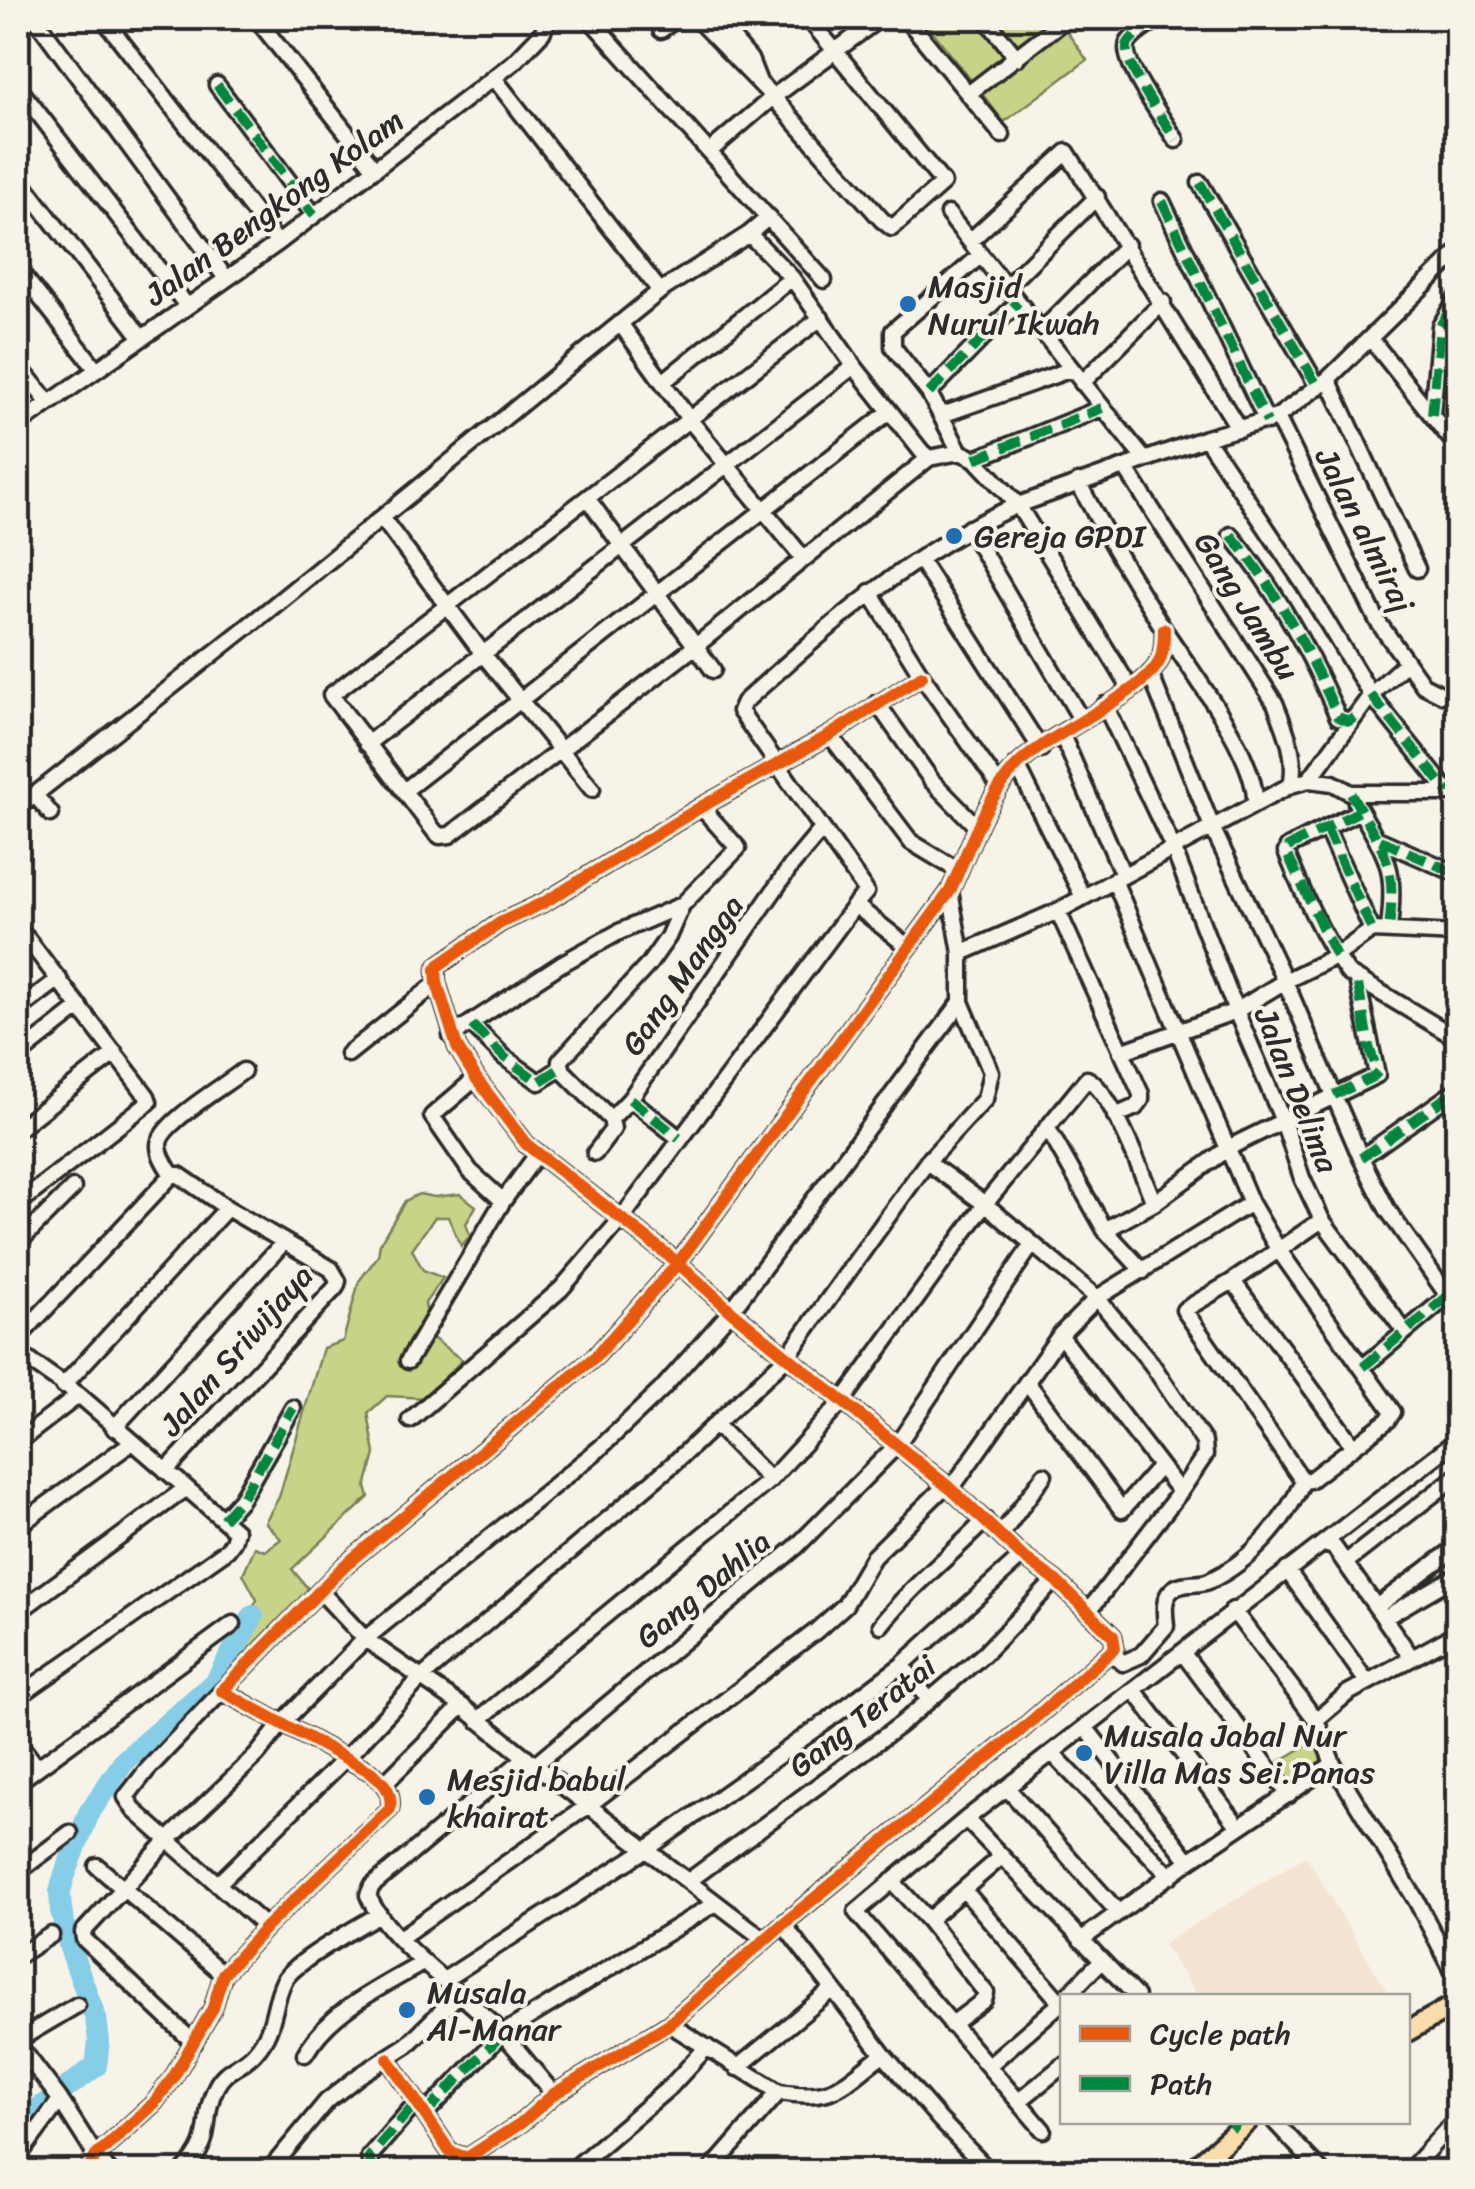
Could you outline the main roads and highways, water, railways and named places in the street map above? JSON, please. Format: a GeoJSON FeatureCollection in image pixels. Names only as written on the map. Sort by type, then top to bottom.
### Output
{"type":"FeatureCollection","features":[{"type":"Feature","properties":{"kind":"main road"},"geometry":{"type":"LineString","coordinates":[[1410,2017],[1458,1991]]}},
{"type":"Feature","properties":{"kind":"main road"},"geometry":{"type":"LineString","coordinates":[[1410,2029],[1458,2004]]}},
{"type":"Feature","properties":{"kind":"main road"},"geometry":{"type":"LineString","coordinates":[[1190,2172],[1238,2124]]}},
{"type":"Feature","properties":{"kind":"main road"},"geometry":{"type":"LineString","coordinates":[[1208,2172],[1262,2124]]}},
{"type":"Feature","properties":{"kind":"waterway"},"geometry":{"type":"LineString","coordinates":[[18,2124],[96,2066],[96,2019],[70,1948],[60,1892],[89,1813],[125,1760],[216,1681],[253,1616]]}},
{"type":"Feature","properties":{"kind":"place","name":"Masjid Nurul Ikwah"},"geometry":{"type":"Point","coordinates":[908,304]}},
{"type":"Feature","properties":{"kind":"place","name":"Gereja GPDI"},"geometry":{"type":"Point","coordinates":[954,536]}},
{"type":"Feature","properties":{"kind":"place","name":"Musala Jabal Nur Villa Mas Sei.Panas"},"geometry":{"type":"Point","coordinates":[1084,1753]}},
{"type":"Feature","properties":{"kind":"place","name":"Mesjid babul khairat"},"geometry":{"type":"Point","coordinates":[427,1797]}},
{"type":"Feature","properties":{"kind":"place","name":"Musala Al-Manar"},"geometry":{"type":"Point","coordinates":[407,2010]}}]}
